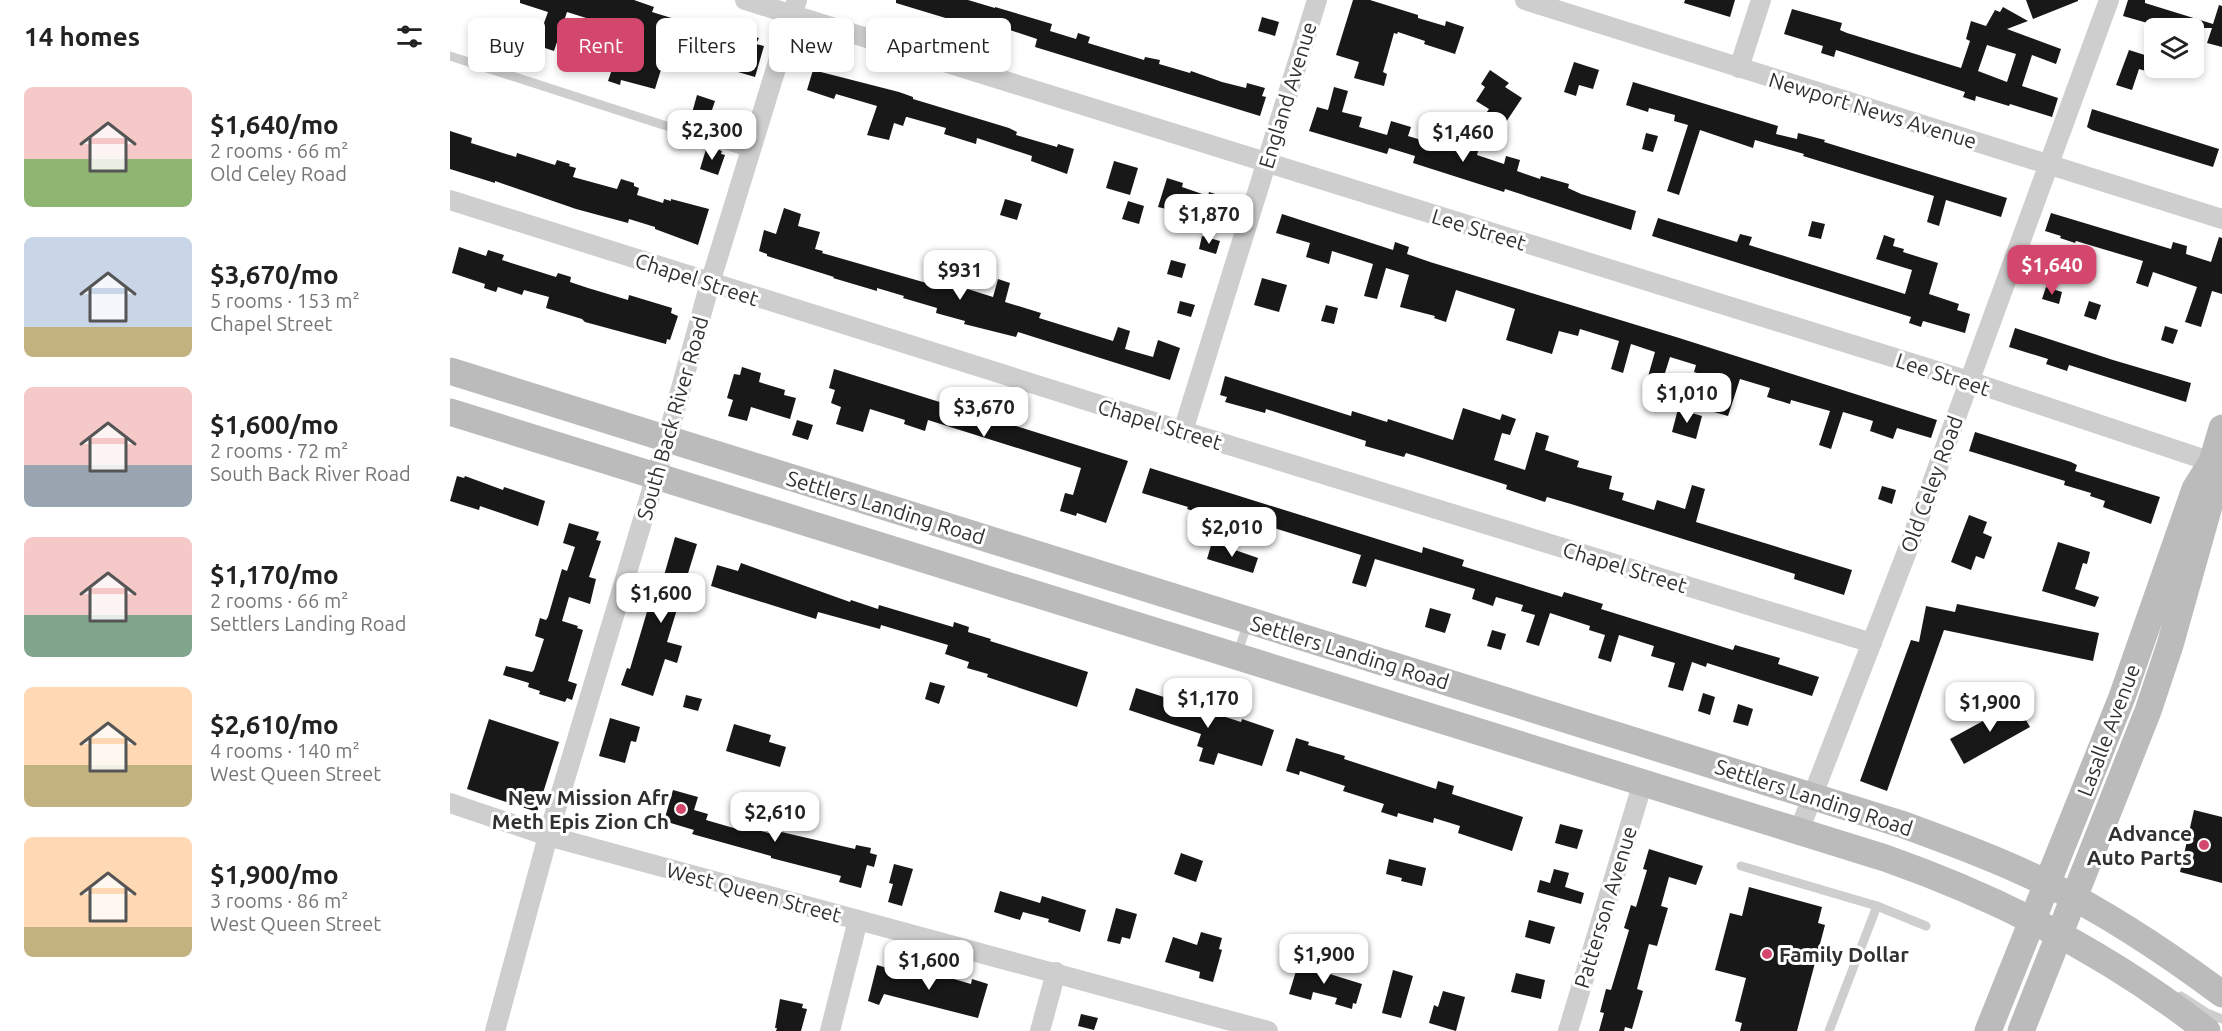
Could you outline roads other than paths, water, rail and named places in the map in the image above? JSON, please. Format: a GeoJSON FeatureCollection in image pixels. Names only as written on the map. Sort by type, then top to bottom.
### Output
{"type":"FeatureCollection","features":[{"type":"Feature","properties":{"kind":"main road","name":"Settlers Landing Road"},"geometry":{"type":"LineString","coordinates":[[450,371],[1904,825],[1958,844],[2074,898],[2135,934],[2222,994]]}},
{"type":"Feature","properties":{"kind":"main road","name":"Settlers Landing Road"},"geometry":{"type":"LineString","coordinates":[[450,412],[1912,867],[1973,891],[2060,934],[2137,980],[2207,1031]]}},
{"type":"Feature","properties":{"kind":"main road","name":"Lasalle Avenue"},"geometry":{"type":"LineString","coordinates":[[1988,1031],[2122,697],[2195,489],[2212,462],[2222,428]]}},
{"type":"Feature","properties":{"kind":"main road","name":"Lasalle Avenue"},"geometry":{"type":"LineString","coordinates":[[2021,1031],[2141,729],[2170,645],[2213,492],[2212,462]]}},
{"type":"Feature","properties":{"kind":"street","name":"Lee Street"},"geometry":{"type":"LineString","coordinates":[[745,0],[795,7],[1266,162],[1969,381],[2212,462]]}},
{"type":"Feature","properties":{"kind":"street","name":"England Avenue"},"geometry":{"type":"LineString","coordinates":[[1183,431],[1317,0]]}},
{"type":"Feature","properties":{"kind":"street","name":"Newport News Avenue"},"geometry":{"type":"LineString","coordinates":[[1525,0],[2222,219]]}},
{"type":"Feature","properties":{"kind":"street"},"geometry":{"type":"LineString","coordinates":[[1739,68],[1761,0]]}},
{"type":"Feature","properties":{"kind":"street"},"geometry":{"type":"LineString","coordinates":[[2092,0],[2101,21]]}},
{"type":"Feature","properties":{"kind":"street","name":"Old Celey Road"},"geometry":{"type":"LineString","coordinates":[[1799,831],[1872,643],[2109,0]]}},
{"type":"Feature","properties":{"kind":"street","name":"South Back River Road"},"geometry":{"type":"LineString","coordinates":[[495,1031],[548,836],[667,439],[710,283],[795,7]]}},
{"type":"Feature","properties":{"kind":"street","name":"Chapel Street"},"geometry":{"type":"LineString","coordinates":[[450,200],[1183,431],[1872,643]]}},
{"type":"Feature","properties":{"kind":"street","name":"Patterson Avenue"},"geometry":{"type":"LineString","coordinates":[[1568,1031],[1643,782]]}},
{"type":"Feature","properties":{"kind":"street","name":"West Queen Street"},"geometry":{"type":"LineString","coordinates":[[450,803],[548,836],[1056,972],[1246,1028],[1268,1031]]}},
{"type":"Feature","properties":{"kind":"street"},"geometry":{"type":"LineString","coordinates":[[830,1031],[858,920]]}},
{"type":"Feature","properties":{"kind":"street"},"geometry":{"type":"LineString","coordinates":[[1040,1031],[1056,972]]}},
{"type":"Feature","properties":{"kind":"lane"},"geometry":{"type":"LineString","coordinates":[[450,56],[750,153]]}},
{"type":"Feature","properties":{"kind":"lane"},"geometry":{"type":"LineString","coordinates":[[1236,657],[1249,620]]}},
{"type":"Feature","properties":{"kind":"lane"},"geometry":{"type":"LineString","coordinates":[[1741,866],[1877,906],[1926,926]]}},
{"type":"Feature","properties":{"kind":"lane"},"geometry":{"type":"LineString","coordinates":[[1829,1031],[1877,906]]}},
{"type":"Feature","properties":{"kind":"lane"},"geometry":{"type":"LineString","coordinates":[[2137,980],[2183,997],[2206,1013],[2222,1020]]}},
{"type":"Feature","properties":{"kind":"place","name":"New Mission Afr Meth Epis Zion Ch"},"geometry":{"type":"Point","coordinates":[681,809]}},
{"type":"Feature","properties":{"kind":"place","name":"Advance Auto Parts"},"geometry":{"type":"Point","coordinates":[2204,845]}},
{"type":"Feature","properties":{"kind":"place","name":"Family Dollar"},"geometry":{"type":"Point","coordinates":[1767,954]}}]}
